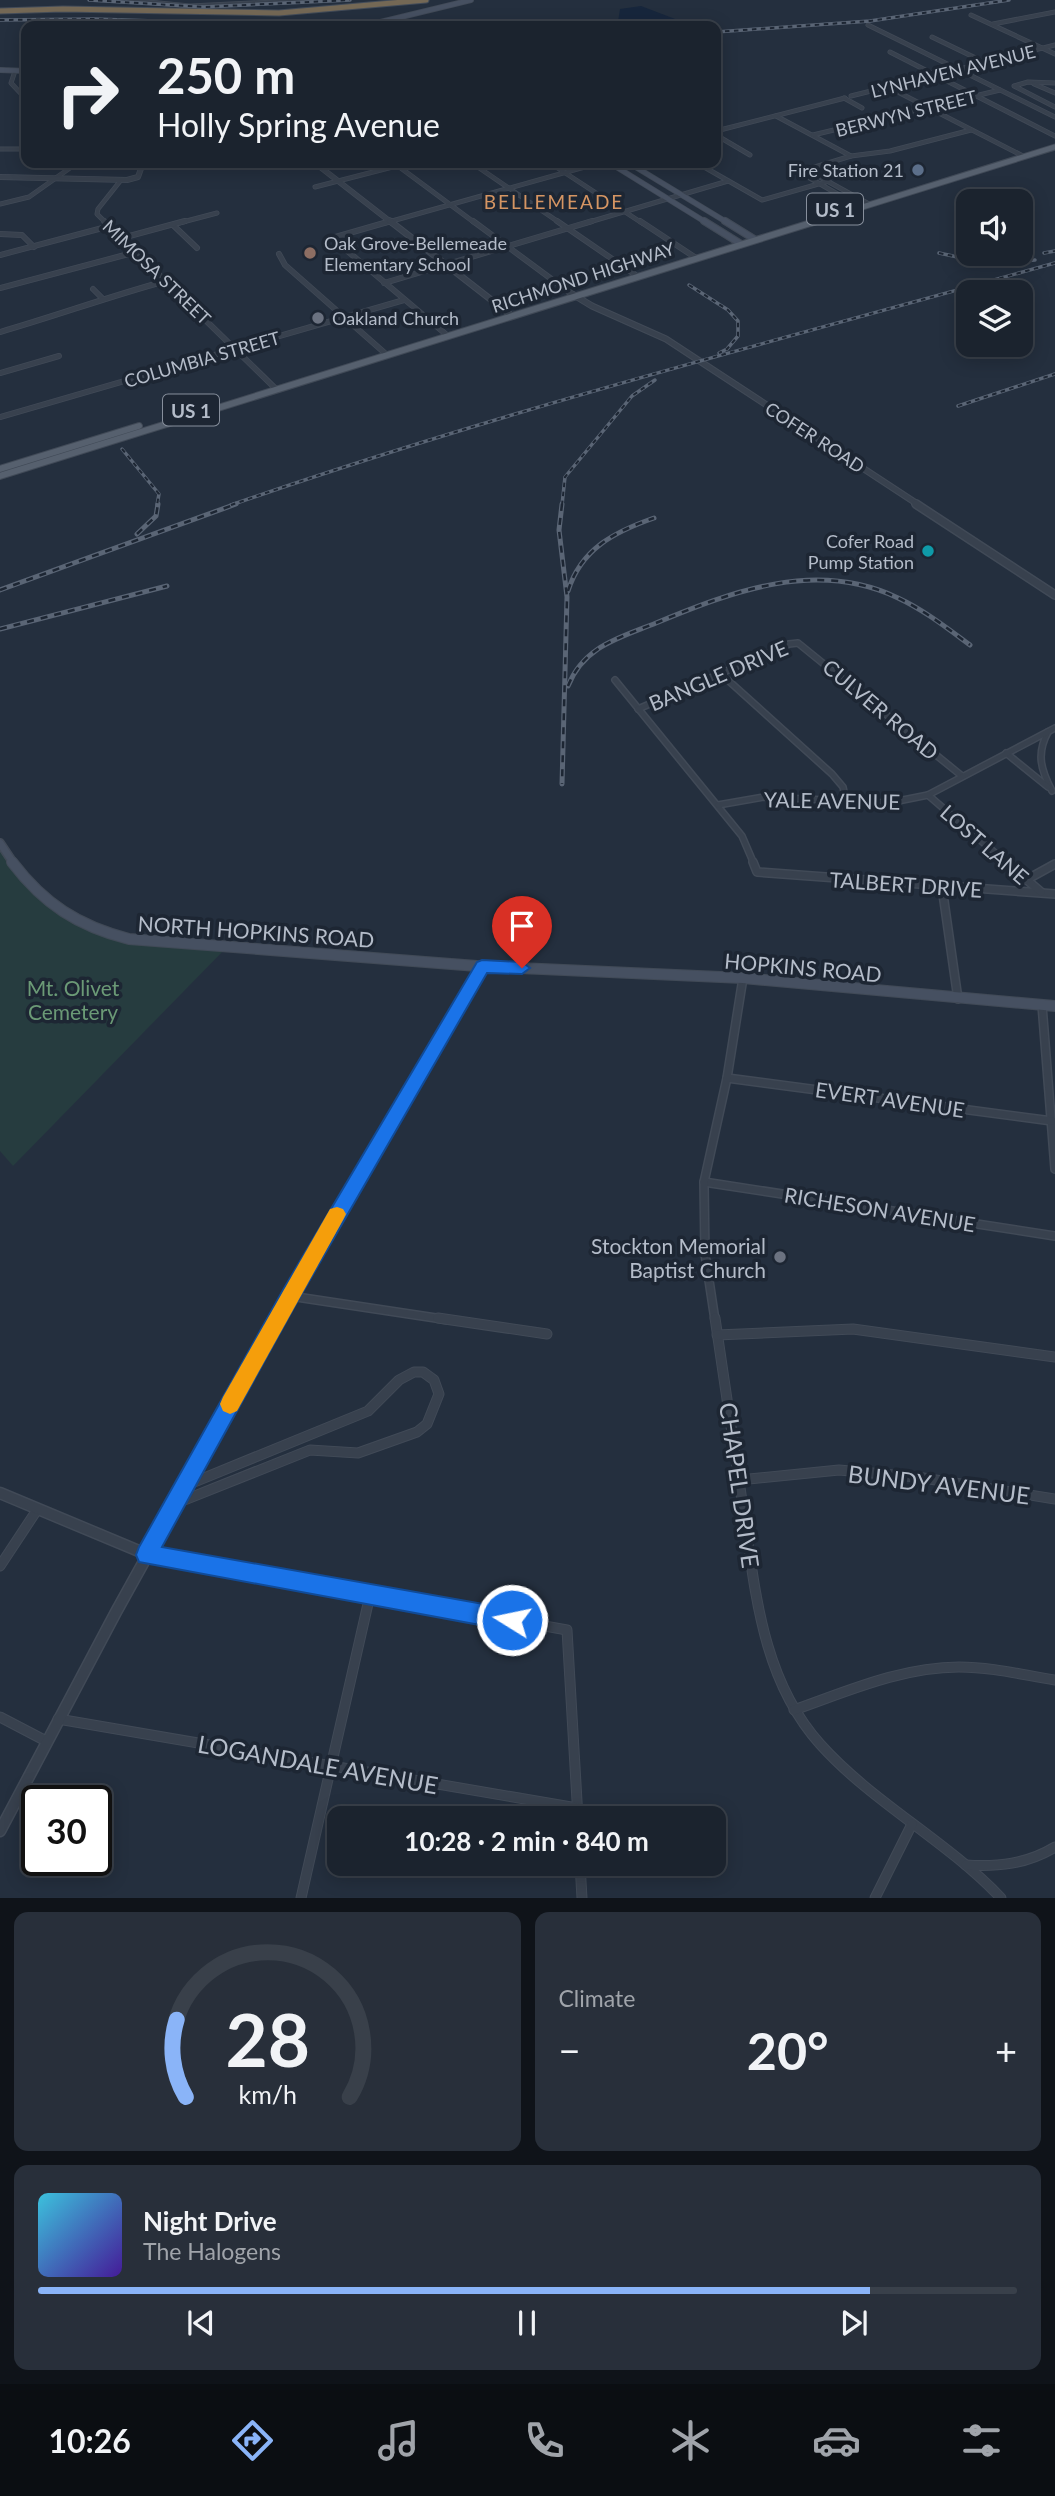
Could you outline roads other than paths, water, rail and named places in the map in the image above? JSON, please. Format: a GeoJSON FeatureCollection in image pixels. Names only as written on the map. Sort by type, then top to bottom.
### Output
{"type":"FeatureCollection","features":[{"type":"Feature","properties":{"kind":"highway"},"geometry":{"type":"LineString","coordinates":[[0,9],[61,6],[256,11],[358,6],[407,0]]}},
{"type":"Feature","properties":{"kind":"highway"},"geometry":{"type":"LineString","coordinates":[[0,9],[279,13],[426,0]]}},
{"type":"Feature","properties":{"kind":"main road"},"geometry":{"type":"LineString","coordinates":[[385,21],[471,0]]}},
{"type":"Feature","properties":{"kind":"main road"},"geometry":{"type":"LineString","coordinates":[[0,72],[21,73]]}},
{"type":"Feature","properties":{"kind":"main road"},"geometry":{"type":"LineString","coordinates":[[0,72],[21,73]]}},
{"type":"Feature","properties":{"kind":"main road","name":"RICHMOND HIGHWAY"},"geometry":{"type":"LineString","coordinates":[[0,469],[274,387],[1055,144]]}},
{"type":"Feature","properties":{"kind":"main road"},"geometry":{"type":"LineString","coordinates":[[618,168],[737,242]]}},
{"type":"Feature","properties":{"kind":"main road"},"geometry":{"type":"LineString","coordinates":[[637,168],[751,237]]}},
{"type":"Feature","properties":{"kind":"main road","name":"RICHMOND HIGHWAY"},"geometry":{"type":"LineString","coordinates":[[0,476],[274,387]]}},
{"type":"Feature","properties":{"kind":"main road","name":"NORTH HOPKINS ROAD"},"geometry":{"type":"LineString","coordinates":[[0,842],[29,886],[50,906],[71,920],[102,933],[172,944],[548,969]]}},
{"type":"Feature","properties":{"kind":"main road","name":"HOPKINS ROAD"},"geometry":{"type":"LineString","coordinates":[[548,969],[743,978],[1055,1006]]}},
{"type":"Feature","properties":{"kind":"street"},"geometry":{"type":"LineString","coordinates":[[128,0],[202,5],[316,0]]}},
{"type":"Feature","properties":{"kind":"street"},"geometry":{"type":"LineString","coordinates":[[991,24],[1055,12]]}},
{"type":"Feature","properties":{"kind":"street"},"geometry":{"type":"LineString","coordinates":[[971,15],[1055,54]]}},
{"type":"Feature","properties":{"kind":"street"},"geometry":{"type":"LineString","coordinates":[[868,25],[1055,117]]}},
{"type":"Feature","properties":{"kind":"street"},"geometry":{"type":"LineString","coordinates":[[932,37],[985,63]]}},
{"type":"Feature","properties":{"kind":"street","name":"LYNHAVEN AVENUE"},"geometry":{"type":"LineString","coordinates":[[851,96],[1055,45]]}},
{"type":"Feature","properties":{"kind":"street"},"geometry":{"type":"LineString","coordinates":[[890,52],[1055,136]]}},
{"type":"Feature","properties":{"kind":"street"},"geometry":{"type":"LineString","coordinates":[[14,74],[11,83],[21,96]]}},
{"type":"Feature","properties":{"kind":"street"},"geometry":{"type":"LineString","coordinates":[[1030,82],[1055,93]]}},
{"type":"Feature","properties":{"kind":"street"},"geometry":{"type":"LineString","coordinates":[[1055,83],[1030,82],[1014,86],[1055,107]]}},
{"type":"Feature","properties":{"kind":"street"},"geometry":{"type":"LineString","coordinates":[[888,86],[1020,155]]}},
{"type":"Feature","properties":{"kind":"street","name":"BERWYN STREET"},"geometry":{"type":"LineString","coordinates":[[813,135],[1000,90]]}},
{"type":"Feature","properties":{"kind":"street","name":"LYNHAVEN AVENUE"},"geometry":{"type":"LineString","coordinates":[[721,132],[844,98],[862,108]]}},
{"type":"Feature","properties":{"kind":"street"},"geometry":{"type":"LineString","coordinates":[[776,116],[851,156]]}},
{"type":"Feature","properties":{"kind":"street"},"geometry":{"type":"LineString","coordinates":[[862,203],[800,172],[851,156],[890,151],[971,130]]}},
{"type":"Feature","properties":{"kind":"street"},"geometry":{"type":"LineString","coordinates":[[721,136],[750,155]]}},
{"type":"Feature","properties":{"kind":"street"},"geometry":{"type":"LineString","coordinates":[[0,149],[21,149]]}},
{"type":"Feature","properties":{"kind":"street"},"geometry":{"type":"LineString","coordinates":[[2,204],[29,197],[70,168]]}},
{"type":"Feature","properties":{"kind":"street"},"geometry":{"type":"LineString","coordinates":[[0,177],[121,180],[138,177],[139,168]]}},
{"type":"Feature","properties":{"kind":"street"},"geometry":{"type":"LineString","coordinates":[[322,168],[509,314]]}},
{"type":"Feature","properties":{"kind":"street"},"geometry":{"type":"LineString","coordinates":[[315,187],[383,168]]}},
{"type":"Feature","properties":{"kind":"street"},"geometry":{"type":"LineString","coordinates":[[401,168],[572,294]]}},
{"type":"Feature","properties":{"kind":"street"},"geometry":{"type":"LineString","coordinates":[[479,168],[634,274]]}},
{"type":"Feature","properties":{"kind":"street"},"geometry":{"type":"LineString","coordinates":[[558,168],[693,256]]}},
{"type":"Feature","properties":{"kind":"street"},"geometry":{"type":"LineString","coordinates":[[445,334],[332,238],[580,168]]}},
{"type":"Feature","properties":{"kind":"street"},"geometry":{"type":"LineString","coordinates":[[706,168],[762,200],[829,181]]}},
{"type":"Feature","properties":{"kind":"street"},"geometry":{"type":"LineString","coordinates":[[805,170],[829,181],[862,203]]}},
{"type":"Feature","properties":{"kind":"street","name":"MIMOSA STREET"},"geometry":{"type":"LineString","coordinates":[[121,180],[97,211],[274,387]]}},
{"type":"Feature","properties":{"kind":"street"},"geometry":{"type":"LineString","coordinates":[[384,282],[728,181]]}},
{"type":"Feature","properties":{"kind":"street"},"geometry":{"type":"LineString","coordinates":[[122,238],[217,213]]}},
{"type":"Feature","properties":{"kind":"street"},"geometry":{"type":"LineString","coordinates":[[173,225],[197,247]]}},
{"type":"Feature","properties":{"kind":"street"},"geometry":{"type":"LineString","coordinates":[[0,256],[110,226]]}},
{"type":"Feature","properties":{"kind":"street"},"geometry":{"type":"LineString","coordinates":[[0,234],[22,235],[34,247]]}},
{"type":"Feature","properties":{"kind":"street"},"geometry":{"type":"LineString","coordinates":[[0,288],[136,252]]}},
{"type":"Feature","properties":{"kind":"street"},"geometry":{"type":"LineString","coordinates":[[279,254],[285,265],[384,353]]}},
{"type":"Feature","properties":{"kind":"street"},"geometry":{"type":"LineString","coordinates":[[0,332],[81,309],[102,298],[166,281]]}},
{"type":"Feature","properties":{"kind":"street"},"geometry":{"type":"LineString","coordinates":[[93,289],[102,298]]}},
{"type":"Feature","properties":{"kind":"street","name":"COFER ROAD"},"geometry":{"type":"LineString","coordinates":[[572,294],[600,311],[642,326],[666,339],[1055,594]]}},
{"type":"Feature","properties":{"kind":"street","name":"COLUMBIA STREET"},"geometry":{"type":"LineString","coordinates":[[0,417],[404,300]]}},
{"type":"Feature","properties":{"kind":"street"},"geometry":{"type":"LineString","coordinates":[[0,373],[59,356]]}},
{"type":"Feature","properties":{"kind":"street","name":"BANGLE DRIVE"},"geometry":{"type":"LineString","coordinates":[[638,709],[789,644],[798,643]]}},
{"type":"Feature","properties":{"kind":"street","name":"CULVER ROAD"},"geometry":{"type":"LineString","coordinates":[[798,643],[962,776]]}},
{"type":"Feature","properties":{"kind":"street"},"geometry":{"type":"LineString","coordinates":[[720,673],[832,774],[843,787],[846,801]]}},
{"type":"Feature","properties":{"kind":"street"},"geometry":{"type":"LineString","coordinates":[[615,680],[718,805]]}},
{"type":"Feature","properties":{"kind":"street"},"geometry":{"type":"LineString","coordinates":[[1052,730],[1042,741],[1039,762],[1054,792]]}},
{"type":"Feature","properties":{"kind":"street","name":"YALE AVENUE"},"geometry":{"type":"LineString","coordinates":[[718,805],[764,797],[898,802],[928,795],[1052,730]]}},
{"type":"Feature","properties":{"kind":"street"},"geometry":{"type":"LineString","coordinates":[[1006,753],[1054,792]]}},
{"type":"Feature","properties":{"kind":"street","name":"LOST LANE"},"geometry":{"type":"LineString","coordinates":[[928,795],[1041,893]]}},
{"type":"Feature","properties":{"kind":"street","name":"TALBERT DRIVE"},"geometry":{"type":"LineString","coordinates":[[718,805],[742,836],[757,872],[1055,894]]}},
{"type":"Feature","properties":{"kind":"street"},"geometry":{"type":"LineString","coordinates":[[1026,880],[1055,864]]}},
{"type":"Feature","properties":{"kind":"street"},"geometry":{"type":"LineString","coordinates":[[942,887],[958,999]]}},
{"type":"Feature","properties":{"kind":"street"},"geometry":{"type":"LineString","coordinates":[[0,1831],[146,1555],[290,1296],[482,966]]}},
{"type":"Feature","properties":{"kind":"street","name":"CHAPEL DRIVE"},"geometry":{"type":"LineString","coordinates":[[743,978],[727,1078],[704,1182],[705,1254],[760,1617],[776,1673],[794,1710],[808,1731],[840,1767],[966,1865],[1001,1898]]}},
{"type":"Feature","properties":{"kind":"street"},"geometry":{"type":"LineString","coordinates":[[1042,1004],[1055,1169]]}},
{"type":"Feature","properties":{"kind":"street","name":"EVERT AVENUE"},"geometry":{"type":"LineString","coordinates":[[727,1078],[1052,1121]]}},
{"type":"Feature","properties":{"kind":"street","name":"RICHESON AVENUE"},"geometry":{"type":"LineString","coordinates":[[704,1182],[1055,1236]]}},
{"type":"Feature","properties":{"kind":"street"},"geometry":{"type":"LineString","coordinates":[[290,1296],[547,1334]]}},
{"type":"Feature","properties":{"kind":"street"},"geometry":{"type":"LineString","coordinates":[[717,1335],[853,1329],[1055,1357]]}},
{"type":"Feature","properties":{"kind":"street"},"geometry":{"type":"LineString","coordinates":[[175,1504],[310,1450],[358,1453],[417,1432],[427,1424],[439,1394],[438,1386],[423,1372],[410,1373],[399,1379],[378,1404],[368,1411],[187,1485]]}},
{"type":"Feature","properties":{"kind":"street","name":"BUNDY AVENUE"},"geometry":{"type":"LineString","coordinates":[[739,1480],[839,1471],[917,1477],[1055,1499]]}},
{"type":"Feature","properties":{"kind":"street"},"geometry":{"type":"LineString","coordinates":[[0,1493],[146,1555],[566,1630],[577,1806]]}},
{"type":"Feature","properties":{"kind":"street"},"geometry":{"type":"LineString","coordinates":[[0,1566],[37,1510]]}},
{"type":"Feature","properties":{"kind":"street"},"geometry":{"type":"LineString","coordinates":[[300,1898],[370,1595]]}},
{"type":"Feature","properties":{"kind":"street"},"geometry":{"type":"LineString","coordinates":[[794,1710],[890,1677],[937,1668],[988,1669],[1055,1680]]}},
{"type":"Feature","properties":{"kind":"street"},"geometry":{"type":"LineString","coordinates":[[0,1717],[46,1741]]}},
{"type":"Feature","properties":{"kind":"street","name":"LOGANDALE AVENUE"},"geometry":{"type":"LineString","coordinates":[[58,1719],[540,1806]]}},
{"type":"Feature","properties":{"kind":"street"},"geometry":{"type":"LineString","coordinates":[[875,1898],[912,1824]]}},
{"type":"Feature","properties":{"kind":"street"},"geometry":{"type":"LineString","coordinates":[[966,1865],[1012,1865],[1044,1855],[1055,1847]]}},
{"type":"Feature","properties":{"kind":"street"},"geometry":{"type":"LineString","coordinates":[[581,1876],[582,1898]]}},
{"type":"Feature","properties":{"kind":"water"},"geometry":{"type":"Polygon","coordinates":[[[641,6],[680,21],[618,21],[620,9],[641,6]]]}},
{"type":"Feature","properties":{"kind":"railway"},"geometry":{"type":"LineString","coordinates":[[89,0],[204,7],[350,0]]}},
{"type":"Feature","properties":{"kind":"railway"},"geometry":{"type":"LineString","coordinates":[[721,32],[870,21],[1009,0]]}},
{"type":"Feature","properties":{"kind":"railway"},"geometry":{"type":"LineString","coordinates":[[0,20],[156,21]]}},
{"type":"Feature","properties":{"kind":"railway"},"geometry":{"type":"LineString","coordinates":[[1044,253],[1055,251]]}},
{"type":"Feature","properties":{"kind":"railway"},"geometry":{"type":"LineString","coordinates":[[939,253],[990,264],[1035,260]]}},
{"type":"Feature","properties":{"kind":"railway"},"geometry":{"type":"LineString","coordinates":[[231,505],[538,407],[1055,263]]}},
{"type":"Feature","properties":{"kind":"railway"},"geometry":{"type":"LineString","coordinates":[[689,285],[728,310],[738,321],[738,336],[727,349],[719,353]]}},
{"type":"Feature","properties":{"kind":"railway"},"geometry":{"type":"LineString","coordinates":[[958,406],[1055,374]]}},
{"type":"Feature","properties":{"kind":"railway"},"geometry":{"type":"LineString","coordinates":[[562,505],[565,477],[632,396],[655,380]]}},
{"type":"Feature","properties":{"kind":"railway"},"geometry":{"type":"LineString","coordinates":[[122,449],[159,494],[157,505]]}},
{"type":"Feature","properties":{"kind":"railway"},"geometry":{"type":"LineString","coordinates":[[137,534],[156,516],[158,504]]}},
{"type":"Feature","properties":{"kind":"railway"},"geometry":{"type":"LineString","coordinates":[[0,590],[236,504]]}},
{"type":"Feature","properties":{"kind":"railway"},"geometry":{"type":"LineString","coordinates":[[562,504],[559,530],[567,597],[562,784]]}},
{"type":"Feature","properties":{"kind":"railway"},"geometry":{"type":"LineString","coordinates":[[568,591],[574,576],[590,553],[613,536],[654,518]]}},
{"type":"Feature","properties":{"kind":"railway"},"geometry":{"type":"LineString","coordinates":[[568,686],[583,661],[616,639],[715,600],[776,584],[806,580],[837,581],[868,587],[898,598],[970,645]]}},
{"type":"Feature","properties":{"kind":"railway"},"geometry":{"type":"LineString","coordinates":[[0,629],[167,586]]}},
{"type":"Feature","properties":{"kind":"place","name":"Fire Station 21"},"geometry":{"type":"Point","coordinates":[918,170]}},
{"type":"Feature","properties":{"kind":"place","name":"Oak Grove-Bellemeade Elementary School"},"geometry":{"type":"Point","coordinates":[310,253]}},
{"type":"Feature","properties":{"kind":"place","name":"Oakland Church"},"geometry":{"type":"Point","coordinates":[318,318]}},
{"type":"Feature","properties":{"kind":"place","name":"Cofer Road Pump Station"},"geometry":{"type":"Point","coordinates":[928,551]}},
{"type":"Feature","properties":{"kind":"place","name":"Stockton Memorial Baptist Church"},"geometry":{"type":"Point","coordinates":[780,1257]}},
{"type":"Feature","properties":{"kind":"district","name":"BELLEMEADE"},"geometry":{"type":"Point","coordinates":[554,201]}},
{"type":"Feature","properties":{"kind":"park label","name":"Mt. Olivet Cemetery"},"geometry":{"type":"Point","coordinates":[73,999]}}]}
